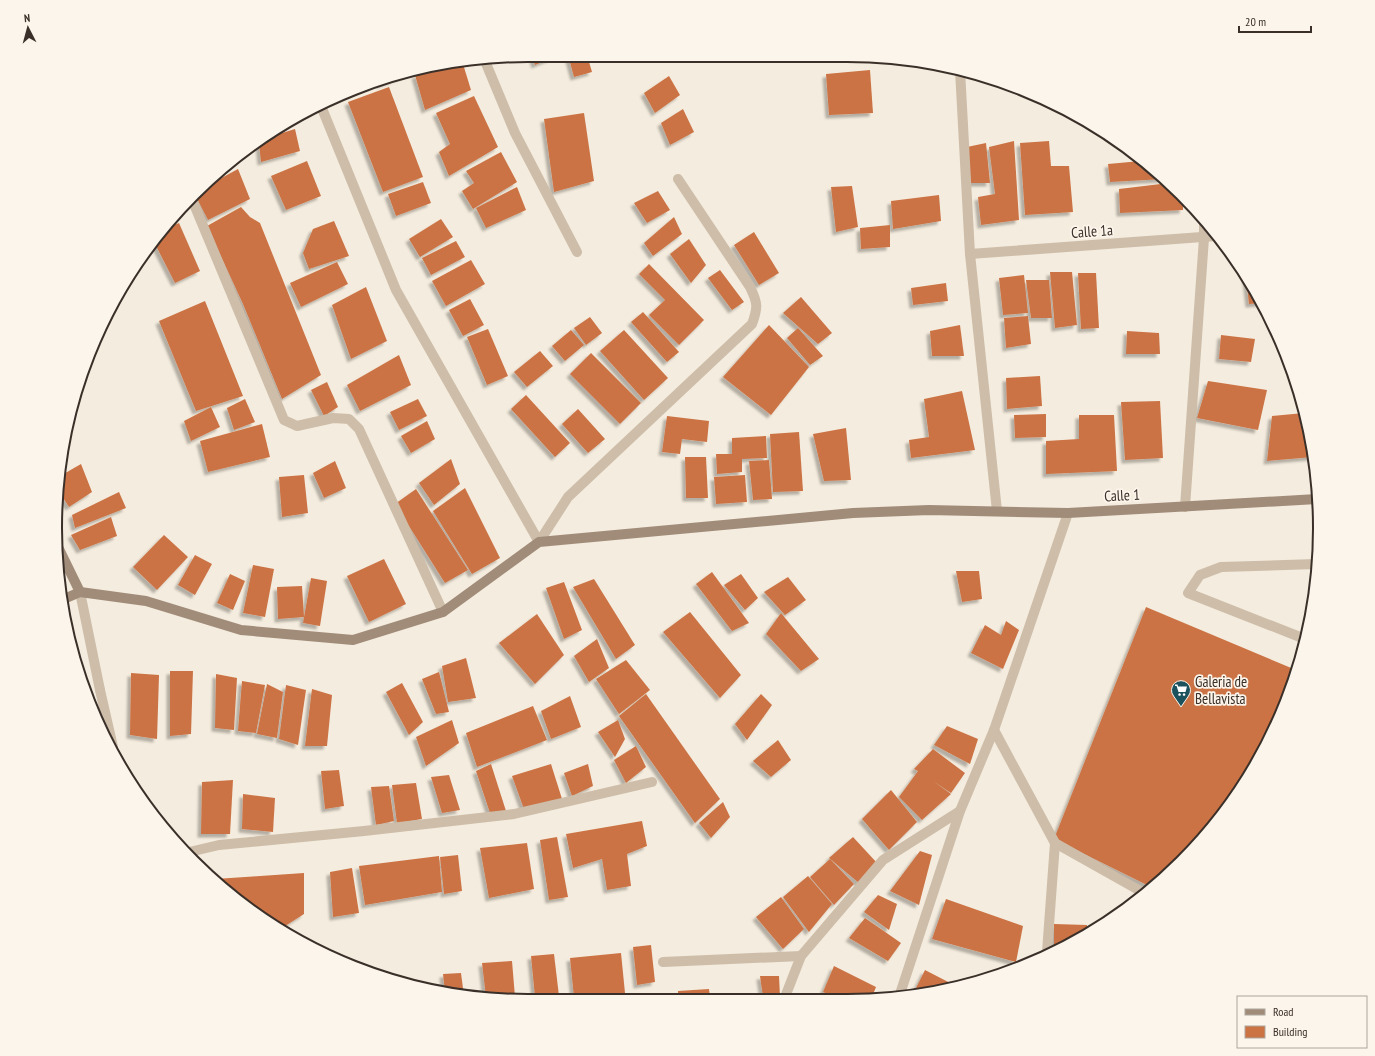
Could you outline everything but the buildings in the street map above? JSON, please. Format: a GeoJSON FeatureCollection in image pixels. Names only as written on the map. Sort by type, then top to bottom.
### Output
{"type":"FeatureCollection","features":[{"type":"Feature","properties":{"kind":"main road","name":"Calle 1"},"geometry":{"type":"LineString","coordinates":[[539,542],[852,513],[929,510],[1068,513],[1312,498]]}},
{"type":"Feature","properties":{"kind":"main road"},"geometry":{"type":"LineString","coordinates":[[67,598],[80,592],[146,602],[241,630],[353,640],[443,612],[539,542]]}},
{"type":"Feature","properties":{"kind":"main road"},"geometry":{"type":"LineString","coordinates":[[63,557],[80,592]]}},
{"type":"Feature","properties":{"kind":"street"},"geometry":{"type":"LineString","coordinates":[[486,64],[515,133],[577,252]]}},
{"type":"Feature","properties":{"kind":"street"},"geometry":{"type":"LineString","coordinates":[[960,76],[970,254],[997,511]]}},
{"type":"Feature","properties":{"kind":"street"},"geometry":{"type":"LineString","coordinates":[[323,110],[396,290],[539,542],[568,497],[752,324],[756,312],[757,301],[750,287],[678,179]]}},
{"type":"Feature","properties":{"kind":"street"},"geometry":{"type":"LineString","coordinates":[[194,203],[284,420],[297,426],[333,418],[349,419],[359,429],[443,612]]}},
{"type":"Feature","properties":{"kind":"street"},"geometry":{"type":"LineString","coordinates":[[1185,507],[1204,229]]}},
{"type":"Feature","properties":{"kind":"street","name":"Calle 1a"},"geometry":{"type":"LineString","coordinates":[[970,254],[1211,237]]}},
{"type":"Feature","properties":{"kind":"street"},"geometry":{"type":"LineString","coordinates":[[900,991],[960,810],[994,730],[1068,513]]}},
{"type":"Feature","properties":{"kind":"street"},"geometry":{"type":"LineString","coordinates":[[1300,637],[1188,593],[1200,575],[1221,567],[1311,564]]}},
{"type":"Feature","properties":{"kind":"street"},"geometry":{"type":"LineString","coordinates":[[80,592],[110,734]]}},
{"type":"Feature","properties":{"kind":"street"},"geometry":{"type":"LineString","coordinates":[[994,730],[1055,843],[1140,891]]}},
{"type":"Feature","properties":{"kind":"street"},"geometry":{"type":"LineString","coordinates":[[191,850],[219,844],[364,831],[514,814],[652,782]]}},
{"type":"Feature","properties":{"kind":"street"},"geometry":{"type":"LineString","coordinates":[[786,994],[801,956],[883,860],[960,810]]}},
{"type":"Feature","properties":{"kind":"street"},"geometry":{"type":"LineString","coordinates":[[1047,949],[1055,843]]}},
{"type":"Feature","properties":{"kind":"street"},"geometry":{"type":"LineString","coordinates":[[663,962],[801,956]]}},
{"type":"Feature","properties":{"kind":"place","name":"Galeria de Bellavista"},"geometry":{"type":"Point","coordinates":[1181,707]}}]}
